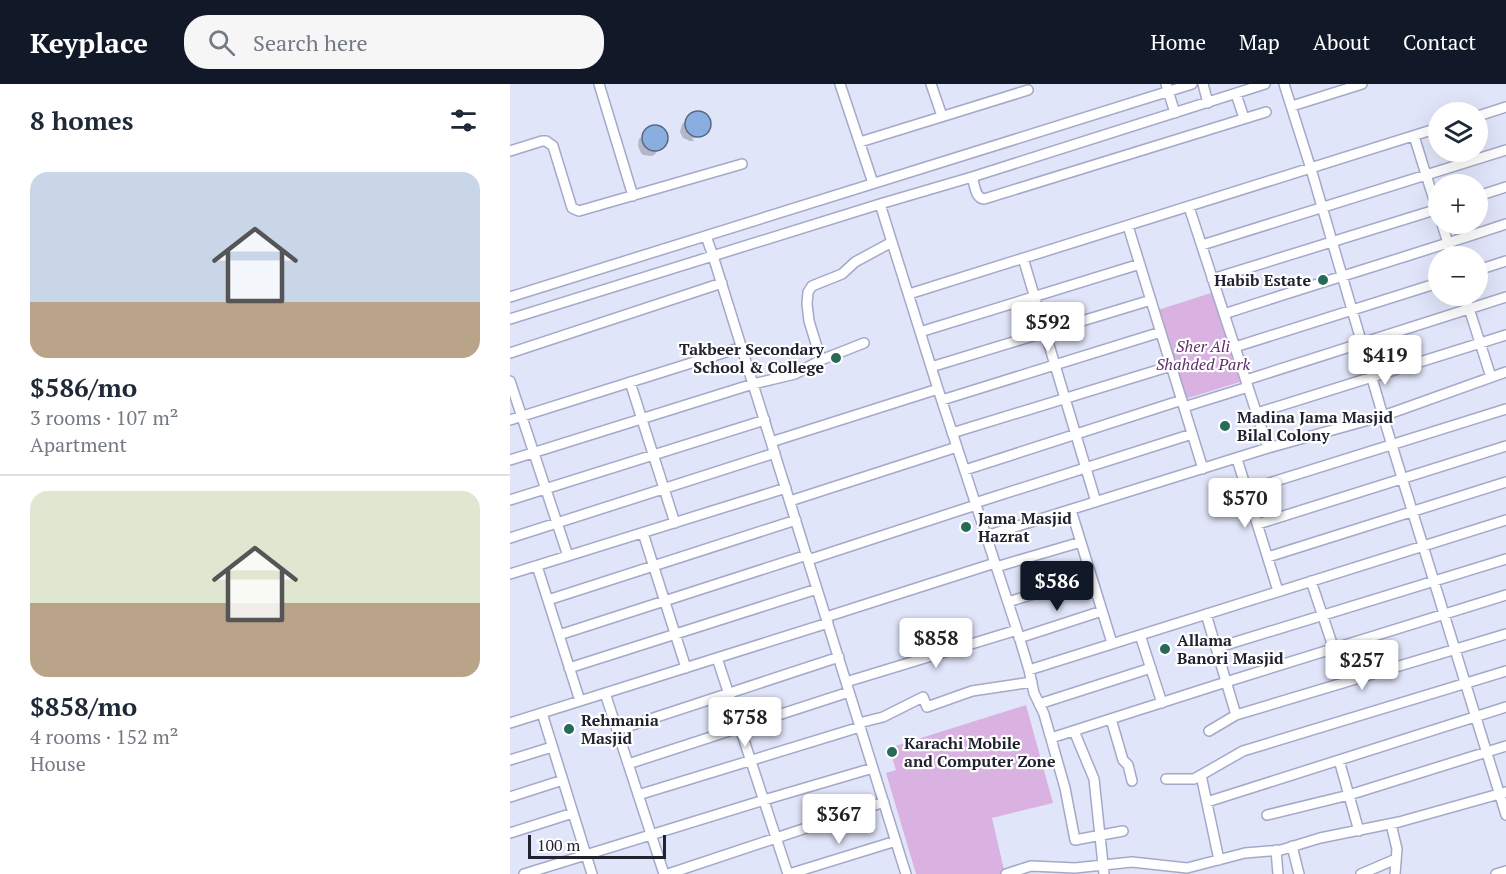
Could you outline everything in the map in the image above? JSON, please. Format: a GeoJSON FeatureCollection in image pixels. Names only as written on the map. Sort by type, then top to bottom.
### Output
{"type":"FeatureCollection","features":[{"type":"Feature","properties":{"kind":"street"},"geometry":{"type":"LineString","coordinates":[[598,84],[633,196]]}},
{"type":"Feature","properties":{"kind":"street"},"geometry":{"type":"LineString","coordinates":[[840,84],[873,183]]}},
{"type":"Feature","properties":{"kind":"street"},"geometry":{"type":"LineString","coordinates":[[931,84],[942,116]]}},
{"type":"Feature","properties":{"kind":"street"},"geometry":{"type":"LineString","coordinates":[[510,297],[1167,88],[1192,84]]}},
{"type":"Feature","properties":{"kind":"street"},"geometry":{"type":"LineString","coordinates":[[1203,84],[1208,103]]}},
{"type":"Feature","properties":{"kind":"street"},"geometry":{"type":"LineString","coordinates":[[510,319],[880,204],[973,180],[1134,125],[1265,84]]}},
{"type":"Feature","properties":{"kind":"street"},"geometry":{"type":"LineString","coordinates":[[1362,84],[1288,94],[1412,511],[1487,752],[1503,793],[1506,815]]}},
{"type":"Feature","properties":{"kind":"street"},"geometry":{"type":"LineString","coordinates":[[1167,88],[1175,113]]}},
{"type":"Feature","properties":{"kind":"street"},"geometry":{"type":"LineString","coordinates":[[860,142],[1028,90]]}},
{"type":"Feature","properties":{"kind":"street"},"geometry":{"type":"LineString","coordinates":[[1236,94],[1241,111]]}},
{"type":"Feature","properties":{"kind":"street"},"geometry":{"type":"LineString","coordinates":[[1488,113],[1506,107]]}},
{"type":"Feature","properties":{"kind":"street"},"geometry":{"type":"LineString","coordinates":[[973,180],[978,195],[984,199],[1241,111],[1266,112]]}},
{"type":"Feature","properties":{"kind":"street"},"geometry":{"type":"LineString","coordinates":[[909,294],[1428,131]]}},
{"type":"Feature","properties":{"kind":"street"},"geometry":{"type":"LineString","coordinates":[[1414,136],[1428,181]]}},
{"type":"Feature","properties":{"kind":"street"},"geometry":{"type":"LineString","coordinates":[[510,151],[542,141],[553,146],[572,208],[575,211],[585,211],[742,164]]}},
{"type":"Feature","properties":{"kind":"street"},"geometry":{"type":"LineString","coordinates":[[1202,245],[1506,150]]}},
{"type":"Feature","properties":{"kind":"street"},"geometry":{"type":"LineString","coordinates":[[1488,193],[1506,187]]}},
{"type":"Feature","properties":{"kind":"street"},"geometry":{"type":"LineString","coordinates":[[880,204],[1008,602],[1034,693],[1044,714],[1065,788],[1075,840],[1123,831]]}},
{"type":"Feature","properties":{"kind":"street"},"geometry":{"type":"LineString","coordinates":[[1189,207],[1269,448]]}},
{"type":"Feature","properties":{"kind":"street"},"geometry":{"type":"LineString","coordinates":[[1212,279],[1428,213]]}},
{"type":"Feature","properties":{"kind":"street"},"geometry":{"type":"LineString","coordinates":[[1224,314],[1506,224]]}},
{"type":"Feature","properties":{"kind":"street"},"geometry":{"type":"LineString","coordinates":[[1128,226],[1203,469]]}},
{"type":"Feature","properties":{"kind":"street"},"geometry":{"type":"LineString","coordinates":[[1445,234],[1449,246]]}},
{"type":"Feature","properties":{"kind":"street"},"geometry":{"type":"LineString","coordinates":[[706,236],[714,255],[906,872],[895,874]]}},
{"type":"Feature","properties":{"kind":"street"},"geometry":{"type":"LineString","coordinates":[[821,360],[809,321],[808,292],[812,286],[842,274],[855,262],[892,242]]}},
{"type":"Feature","properties":{"kind":"street"},"geometry":{"type":"LineString","coordinates":[[1023,258],[1096,502]]}},
{"type":"Feature","properties":{"kind":"street"},"geometry":{"type":"LineString","coordinates":[[1488,267],[1506,261]]}},
{"type":"Feature","properties":{"kind":"street"},"geometry":{"type":"LineString","coordinates":[[920,332],[1140,264]]}},
{"type":"Feature","properties":{"kind":"street"},"geometry":{"type":"LineString","coordinates":[[510,353],[722,283]]}},
{"type":"Feature","properties":{"kind":"street"},"geometry":{"type":"LineString","coordinates":[[1235,347],[1428,286]]}},
{"type":"Feature","properties":{"kind":"street"},"geometry":{"type":"LineString","coordinates":[[965,470],[1183,404],[1506,297]]}},
{"type":"Feature","properties":{"kind":"street"},"geometry":{"type":"LineString","coordinates":[[931,367],[1151,300]]}},
{"type":"Feature","properties":{"kind":"street"},"geometry":{"type":"LineString","coordinates":[[1468,306],[1491,377]]}},
{"type":"Feature","properties":{"kind":"street"},"geometry":{"type":"LineString","coordinates":[[942,400],[1161,332]]}},
{"type":"Feature","properties":{"kind":"street"},"geometry":{"type":"LineString","coordinates":[[1257,413],[1506,335]]}},
{"type":"Feature","properties":{"kind":"street"},"geometry":{"type":"LineString","coordinates":[[510,460],[753,384],[795,374],[821,360],[864,344]]}},
{"type":"Feature","properties":{"kind":"street"},"geometry":{"type":"LineString","coordinates":[[510,420],[742,347]]}},
{"type":"Feature","properties":{"kind":"street"},"geometry":{"type":"LineString","coordinates":[[952,433],[1172,366]]}},
{"type":"Feature","properties":{"kind":"street"},"geometry":{"type":"LineString","coordinates":[[986,536],[1269,448],[1383,416],[1506,372]]}},
{"type":"Feature","properties":{"kind":"street"},"geometry":{"type":"LineString","coordinates":[[510,381],[568,556]]}},
{"type":"Feature","properties":{"kind":"street"},"geometry":{"type":"LineString","coordinates":[[630,382],[675,523]]}},
{"type":"Feature","properties":{"kind":"street"},"geometry":{"type":"LineString","coordinates":[[771,442],[938,389]]}},
{"type":"Feature","properties":{"kind":"street"},"geometry":{"type":"LineString","coordinates":[[1247,490],[1506,409]]}},
{"type":"Feature","properties":{"kind":"street"},"geometry":{"type":"LineString","coordinates":[[510,500],[765,420]]}},
{"type":"Feature","properties":{"kind":"street"},"geometry":{"type":"LineString","coordinates":[[559,635],[808,558],[1192,434]]}},
{"type":"Feature","properties":{"kind":"street"},"geometry":{"type":"LineString","coordinates":[[1258,524],[1506,446]]}},
{"type":"Feature","properties":{"kind":"street"},"geometry":{"type":"LineString","coordinates":[[790,501],[957,447]]}},
{"type":"Feature","properties":{"kind":"street"},"geometry":{"type":"LineString","coordinates":[[510,537],[775,453]]}},
{"type":"Feature","properties":{"kind":"street"},"geometry":{"type":"LineString","coordinates":[[1237,459],[1278,591]]}},
{"type":"Feature","properties":{"kind":"street"},"geometry":{"type":"LineString","coordinates":[[1268,557],[1506,482]]}},
{"type":"Feature","properties":{"kind":"street"},"geometry":{"type":"LineString","coordinates":[[510,574],[786,488]]}},
{"type":"Feature","properties":{"kind":"street"},"geometry":{"type":"LineString","coordinates":[[1071,510],[1113,644]]}},
{"type":"Feature","properties":{"kind":"street"},"geometry":{"type":"LineString","coordinates":[[548,600],[796,520]]}},
{"type":"Feature","properties":{"kind":"street"},"geometry":{"type":"LineString","coordinates":[[1029,670],[1506,520]]}},
{"type":"Feature","properties":{"kind":"street"},"geometry":{"type":"LineString","coordinates":[[643,533],[686,668]]}},
{"type":"Feature","properties":{"kind":"street"},"geometry":{"type":"LineString","coordinates":[[510,723],[717,658],[996,565],[1081,542]]}},
{"type":"Feature","properties":{"kind":"street"},"geometry":{"type":"LineString","coordinates":[[1216,648],[1506,559]]}},
{"type":"Feature","properties":{"kind":"street"},"geometry":{"type":"LineString","coordinates":[[537,566],[580,701]]}},
{"type":"Feature","properties":{"kind":"street"},"geometry":{"type":"LineString","coordinates":[[1008,602],[1091,576]]}},
{"type":"Feature","properties":{"kind":"street"},"geometry":{"type":"LineString","coordinates":[[1311,581],[1345,682]]}},
{"type":"Feature","properties":{"kind":"street"},"geometry":{"type":"LineString","coordinates":[[569,668],[817,589]]}},
{"type":"Feature","properties":{"kind":"street"},"geometry":{"type":"LineString","coordinates":[[1051,738],[1506,596]]}},
{"type":"Feature","properties":{"kind":"street"},"geometry":{"type":"LineString","coordinates":[[628,764],[740,727],[848,687],[1018,634],[1102,611]]}},
{"type":"Feature","properties":{"kind":"street"},"geometry":{"type":"LineString","coordinates":[[1206,614],[1236,715]]}},
{"type":"Feature","properties":{"kind":"street"},"geometry":{"type":"LineString","coordinates":[[1209,731],[1236,715],[1506,634]]}},
{"type":"Feature","properties":{"kind":"street"},"geometry":{"type":"LineString","coordinates":[[1140,635],[1162,703]]}},
{"type":"Feature","properties":{"kind":"street"},"geometry":{"type":"LineString","coordinates":[[617,730],[838,657]]}},
{"type":"Feature","properties":{"kind":"street"},"geometry":{"type":"LineString","coordinates":[[717,658],[789,874],[896,841]]}},
{"type":"Feature","properties":{"kind":"street"},"geometry":{"type":"LineString","coordinates":[[1039,704],[1151,668]]}},
{"type":"Feature","properties":{"kind":"street"},"geometry":{"type":"LineString","coordinates":[[1166,779],[1194,779],[1243,751],[1506,671]]}},
{"type":"Feature","properties":{"kind":"street"},"geometry":{"type":"LineString","coordinates":[[638,795],[884,717],[923,697],[927,707],[972,691],[1032,682]]}},
{"type":"Feature","properties":{"kind":"street"},"geometry":{"type":"LineString","coordinates":[[605,693],[666,874],[884,802]]}},
{"type":"Feature","properties":{"kind":"street"},"geometry":{"type":"LineString","coordinates":[[1207,802],[1506,707]]}},
{"type":"Feature","properties":{"kind":"street"},"geometry":{"type":"LineString","coordinates":[[542,713],[592,874]]}},
{"type":"Feature","properties":{"kind":"street"},"geometry":{"type":"LineString","coordinates":[[1111,719],[1122,760],[1128,765],[1132,781]]}},
{"type":"Feature","properties":{"kind":"street"},"geometry":{"type":"LineString","coordinates":[[1074,731],[1094,779],[1103,869]]}},
{"type":"Feature","properties":{"kind":"street"},"geometry":{"type":"LineString","coordinates":[[1267,815],[1349,795],[1506,746]]}},
{"type":"Feature","properties":{"kind":"street"},"geometry":{"type":"LineString","coordinates":[[510,760],[552,747]]}},
{"type":"Feature","properties":{"kind":"street"},"geometry":{"type":"LineString","coordinates":[[1338,760],[1359,831]]}},
{"type":"Feature","properties":{"kind":"street"},"geometry":{"type":"LineString","coordinates":[[524,874],[873,768]]}},
{"type":"Feature","properties":{"kind":"street"},"geometry":{"type":"LineString","coordinates":[[1201,775],[1219,860]]}},
{"type":"Feature","properties":{"kind":"street"},"geometry":{"type":"LineString","coordinates":[[510,797],[563,780]]}},
{"type":"Feature","properties":{"kind":"street"},"geometry":{"type":"LineString","coordinates":[[1006,874],[1034,870],[1103,869],[1132,862],[1187,868],[1245,853],[1275,850],[1320,838],[1391,824],[1503,793]]}},
{"type":"Feature","properties":{"kind":"street"},"geometry":{"type":"LineString","coordinates":[[510,833],[573,813]]}},
{"type":"Feature","properties":{"kind":"street"},"geometry":{"type":"LineString","coordinates":[[1391,824],[1396,841],[1395,874]]}},
{"type":"Feature","properties":{"kind":"street"},"geometry":{"type":"LineString","coordinates":[[1292,846],[1299,874]]}},
{"type":"Feature","properties":{"kind":"street"},"geometry":{"type":"LineString","coordinates":[[1275,850],[1278,874]]}},
{"type":"Feature","properties":{"kind":"street"},"geometry":{"type":"LineString","coordinates":[[1361,874],[1396,859]]}},
{"type":"Feature","properties":{"kind":"street"},"geometry":{"type":"LineString","coordinates":[[1496,874],[1506,871]]}},
{"type":"Feature","properties":{"kind":"green space","name":"Sher Ali Shahded Park"},"geometry":{"type":"Polygon","coordinates":[[[1217,291],[1246,380],[1182,400],[1155,311],[1217,291]]]}},
{"type":"Feature","properties":{"kind":"green space"},"geometry":{"type":"Polygon","coordinates":[[[1026,705],[1053,803],[992,818],[1005,874],[916,874],[886,773],[896,770],[889,748],[1026,705]]]}},
{"type":"Feature","properties":{"kind":"building"},"geometry":{"type":"Polygon","coordinates":[[[698,111],[707,115],[711,124],[707,133],[698,137],[689,133],[685,124],[689,115],[698,111]]]}},
{"type":"Feature","properties":{"kind":"building"},"geometry":{"type":"Polygon","coordinates":[[[655,125],[664,129],[668,138],[664,147],[655,151],[646,147],[642,138],[646,129],[655,125]]]}},
{"type":"Feature","properties":{"kind":"place","name":"Habib Estate"},"geometry":{"type":"Point","coordinates":[1323,280]}},
{"type":"Feature","properties":{"kind":"place","name":"Takbeer Secondary School & College"},"geometry":{"type":"Point","coordinates":[836,358]}},
{"type":"Feature","properties":{"kind":"place","name":"Madina Jama Masjid Bilal Colony"},"geometry":{"type":"Point","coordinates":[1225,426]}},
{"type":"Feature","properties":{"kind":"place","name":"Jama Masjid Hazrat"},"geometry":{"type":"Point","coordinates":[966,527]}},
{"type":"Feature","properties":{"kind":"place","name":"Allama Banori Masjid"},"geometry":{"type":"Point","coordinates":[1165,649]}},
{"type":"Feature","properties":{"kind":"place","name":"Rehmania Masjid"},"geometry":{"type":"Point","coordinates":[569,729]}},
{"type":"Feature","properties":{"kind":"place","name":"Karachi Mobile and Computer Zone"},"geometry":{"type":"Point","coordinates":[892,752]}}]}
